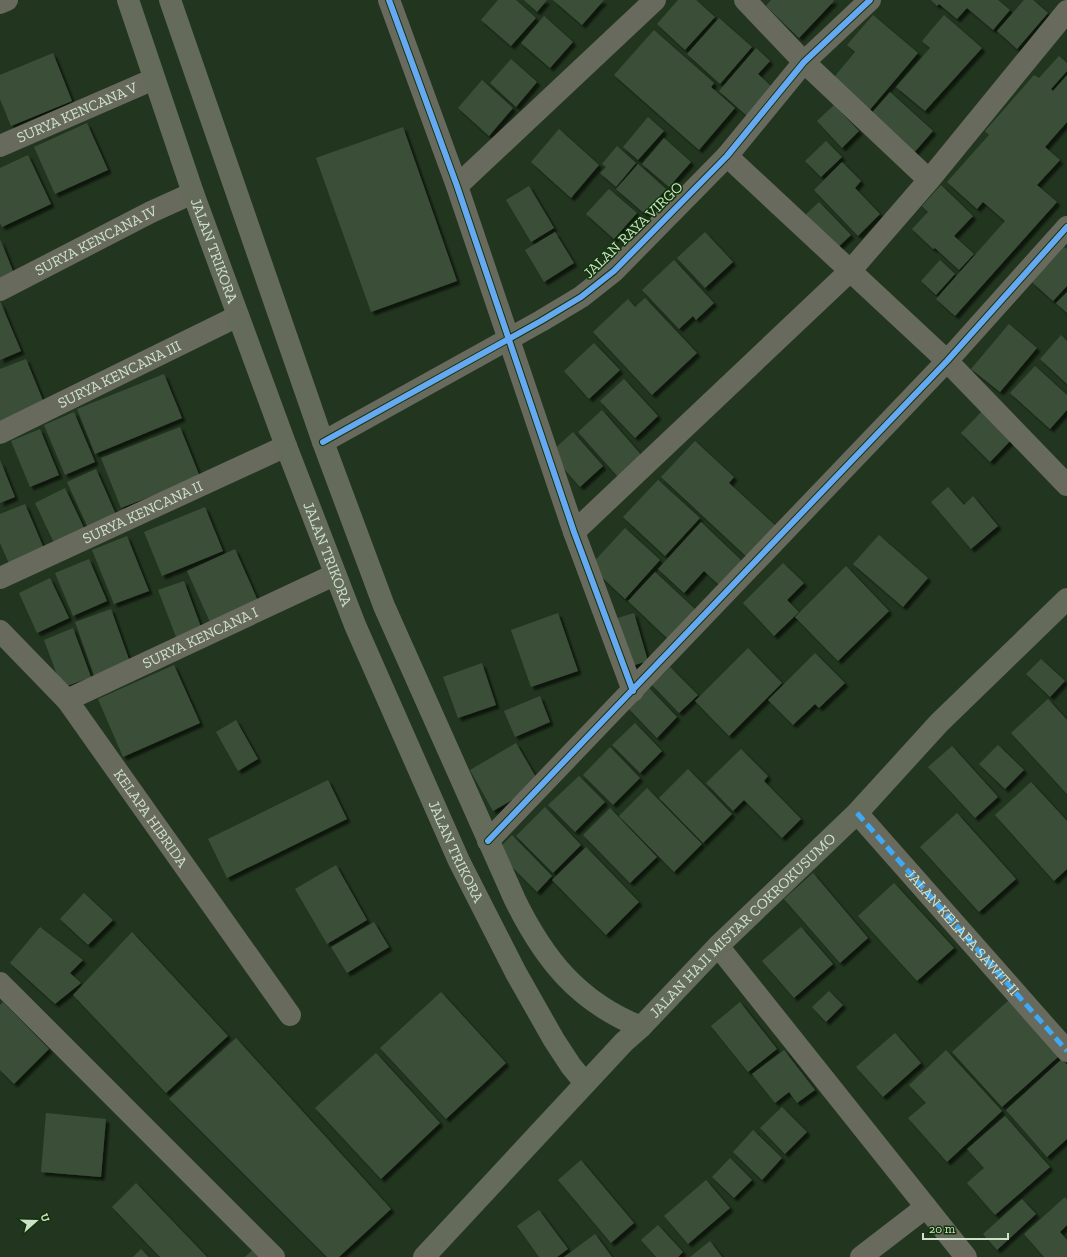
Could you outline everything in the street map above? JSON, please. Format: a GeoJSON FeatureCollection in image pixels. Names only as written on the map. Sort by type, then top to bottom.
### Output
{"type":"FeatureCollection","features":[{"type":"Feature","properties":{"kind":"main road","name":"JALAN TRIKORA"},"geometry":{"type":"LineString","coordinates":[[128,0],[154,79],[238,316],[334,575],[459,861],[516,973],[554,1040],[570,1066],[585,1082]]}},
{"type":"Feature","properties":{"kind":"main road"},"geometry":{"type":"LineString","coordinates":[[170,0],[323,442],[384,606],[488,842],[531,933],[558,969],[588,998],[617,1018],[641,1027]]}},
{"type":"Feature","properties":{"kind":"main road","name":"JALAN HAJI MISTAR COKROKUSUMO"},"geometry":{"type":"LineString","coordinates":[[424,1257],[585,1082],[641,1027],[718,946],[857,813],[939,723],[1067,599]]}},
{"type":"Feature","properties":{"kind":"street"},"geometry":{"type":"LineString","coordinates":[[0,3],[7,0]]}},
{"type":"Feature","properties":{"kind":"street"},"geometry":{"type":"LineString","coordinates":[[389,0],[457,186],[574,532],[633,691]]}},
{"type":"Feature","properties":{"kind":"street"},"geometry":{"type":"LineString","coordinates":[[457,186],[655,0]]}},
{"type":"Feature","properties":{"kind":"street"},"geometry":{"type":"LineString","coordinates":[[745,0],[804,62],[929,180]]}},
{"type":"Feature","properties":{"kind":"street","name":"JALAN RAYA VIRGO"},"geometry":{"type":"LineString","coordinates":[[323,442],[581,297],[614,271],[727,156],[804,62],[870,0]]}},
{"type":"Feature","properties":{"kind":"street"},"geometry":{"type":"LineString","coordinates":[[1062,0],[1067,5]]}},
{"type":"Feature","properties":{"kind":"street"},"geometry":{"type":"LineString","coordinates":[[574,532],[852,270],[929,180],[1067,11]]}},
{"type":"Feature","properties":{"kind":"street","name":"SURYA KENCANA V"},"geometry":{"type":"LineString","coordinates":[[0,146],[154,79]]}},
{"type":"Feature","properties":{"kind":"street"},"geometry":{"type":"LineString","coordinates":[[727,156],[852,270],[1063,474]]}},
{"type":"Feature","properties":{"kind":"street","name":"SURYA KENCANA IV"},"geometry":{"type":"LineString","coordinates":[[0,290],[151,212],[194,193]]}},
{"type":"Feature","properties":{"kind":"street"},"geometry":{"type":"LineString","coordinates":[[488,842],[947,361],[1067,227]]}},
{"type":"Feature","properties":{"kind":"street","name":"SURYA KENCANA III"},"geometry":{"type":"LineString","coordinates":[[0,433],[238,316]]}},
{"type":"Feature","properties":{"kind":"street","name":"SURYA KENCANA II"},"geometry":{"type":"LineString","coordinates":[[0,578],[286,446]]}},
{"type":"Feature","properties":{"kind":"street","name":"SURYA KENCANA I"},"geometry":{"type":"LineString","coordinates":[[67,700],[334,575]]}},
{"type":"Feature","properties":{"kind":"street","name":"KELAPA HIBRIDA"},"geometry":{"type":"LineString","coordinates":[[0,631],[67,700],[290,1015]]}},
{"type":"Feature","properties":{"kind":"street","name":"JALAN KELAPA SAWIT II"},"geometry":{"type":"LineString","coordinates":[[857,813],[1067,1051]]}},
{"type":"Feature","properties":{"kind":"street"},"geometry":{"type":"LineString","coordinates":[[718,946],[966,1257]]}},
{"type":"Feature","properties":{"kind":"street"},"geometry":{"type":"LineString","coordinates":[[0,983],[274,1257]]}},
{"type":"Feature","properties":{"kind":"street"},"geometry":{"type":"LineString","coordinates":[[861,1257],[926,1207]]}},
{"type":"Feature","properties":{"kind":"building"},"geometry":{"type":"Polygon","coordinates":[[[498,0],[516,0],[536,18],[511,46],[481,20],[498,0]]]}},
{"type":"Feature","properties":{"kind":"building"},"geometry":{"type":"Polygon","coordinates":[[[524,0],[547,0],[537,12],[524,0]]]}},
{"type":"Feature","properties":{"kind":"building"},"geometry":{"type":"Polygon","coordinates":[[[553,0],[604,0],[582,25],[553,0]]]}},
{"type":"Feature","properties":{"kind":"building"},"geometry":{"type":"Polygon","coordinates":[[[678,0],[696,0],[715,17],[685,50],[657,24],[678,0]]]}},
{"type":"Feature","properties":{"kind":"building"},"geometry":{"type":"Polygon","coordinates":[[[771,0],[834,1],[799,38],[766,6],[771,0]]]}},
{"type":"Feature","properties":{"kind":"building"},"geometry":{"type":"Polygon","coordinates":[[[931,0],[998,0],[1010,10],[993,30],[967,8],[957,19],[939,4],[937,6],[931,0]]]}},
{"type":"Feature","properties":{"kind":"building"},"geometry":{"type":"Polygon","coordinates":[[[1024,0],[1033,0],[1048,13],[1017,49],[997,31],[1024,0]]]}},
{"type":"Feature","properties":{"kind":"building"},"geometry":{"type":"Polygon","coordinates":[[[873,15],[918,53],[868,112],[831,81],[855,52],[847,45],[873,15]]]}},
{"type":"Feature","properties":{"kind":"building"},"geometry":{"type":"Polygon","coordinates":[[[944,15],[982,48],[925,111],[896,87],[930,48],[922,41],[944,15]]]}},
{"type":"Feature","properties":{"kind":"building"},"geometry":{"type":"Polygon","coordinates":[[[544,16],[573,42],[550,68],[521,43],[544,16]]]}},
{"type":"Feature","properties":{"kind":"building"},"geometry":{"type":"Polygon","coordinates":[[[719,18],[752,47],[720,84],[687,54],[719,18]]]}},
{"type":"Feature","properties":{"kind":"building"},"geometry":{"type":"Polygon","coordinates":[[[654,30],[714,83],[711,87],[735,108],[699,150],[614,75],[654,30]]]}},
{"type":"Feature","properties":{"kind":"building"},"geometry":{"type":"Polygon","coordinates":[[[756,48],[770,61],[758,74],[772,87],[747,116],[719,91],[756,48]]]}},
{"type":"Feature","properties":{"kind":"building"},"geometry":{"type":"Polygon","coordinates":[[[53,53],[72,101],[11,126],[0,99],[0,75],[53,53]]]}},
{"type":"Feature","properties":{"kind":"building"},"geometry":{"type":"Polygon","coordinates":[[[1059,56],[1067,63],[1067,71],[1051,89],[1053,91],[1067,75],[1067,122],[1045,147],[1060,160],[1037,185],[1057,202],[955,316],[936,299],[1005,221],[983,202],[977,209],[947,182],[989,135],[985,131],[1034,75],[1039,78],[1059,56]]]}},
{"type":"Feature","properties":{"kind":"building"},"geometry":{"type":"Polygon","coordinates":[[[511,59],[537,82],[516,107],[490,83],[511,59]]]}},
{"type":"Feature","properties":{"kind":"building"},"geometry":{"type":"Polygon","coordinates":[[[482,80],[513,108],[489,136],[458,108],[482,80]]]}},
{"type":"Feature","properties":{"kind":"building"},"geometry":{"type":"Polygon","coordinates":[[[890,92],[933,131],[912,155],[869,116],[890,92]]]}},
{"type":"Feature","properties":{"kind":"building"},"geometry":{"type":"Polygon","coordinates":[[[834,105],[859,131],[842,148],[817,121],[834,105]]]}},
{"type":"Feature","properties":{"kind":"building"},"geometry":{"type":"Polygon","coordinates":[[[648,117],[664,131],[638,160],[623,147],[648,117]]]}},
{"type":"Feature","properties":{"kind":"building"},"geometry":{"type":"Polygon","coordinates":[[[87,123],[108,170],[55,194],[34,147],[87,123]]]}},
{"type":"Feature","properties":{"kind":"building"},"geometry":{"type":"Polygon","coordinates":[[[403,127],[457,281],[371,312],[316,158],[403,127]]]}},
{"type":"Feature","properties":{"kind":"building"},"geometry":{"type":"Polygon","coordinates":[[[559,129],[599,165],[571,198],[531,162],[559,129]]]}},
{"type":"Feature","properties":{"kind":"building"},"geometry":{"type":"Polygon","coordinates":[[[664,138],[691,162],[669,187],[642,164],[664,138]]]}},
{"type":"Feature","properties":{"kind":"building"},"geometry":{"type":"Polygon","coordinates":[[[826,141],[842,157],[821,177],[805,161],[826,141]]]}},
{"type":"Feature","properties":{"kind":"building"},"geometry":{"type":"Polygon","coordinates":[[[617,146],[636,163],[616,187],[600,173],[606,167],[602,164],[617,146]]]}},
{"type":"Feature","properties":{"kind":"building"},"geometry":{"type":"Polygon","coordinates":[[[28,155],[51,204],[2,227],[0,223],[0,168],[28,155]]]}},
{"type":"Feature","properties":{"kind":"building"},"geometry":{"type":"Polygon","coordinates":[[[842,162],[861,181],[855,188],[880,214],[858,236],[814,190],[842,162]]]}},
{"type":"Feature","properties":{"kind":"building"},"geometry":{"type":"Polygon","coordinates":[[[638,164],[666,189],[645,214],[616,189],[638,164]]]}},
{"type":"Feature","properties":{"kind":"building"},"geometry":{"type":"Polygon","coordinates":[[[941,185],[973,216],[954,236],[974,254],[959,270],[935,248],[933,249],[912,229],[928,212],[922,206],[941,185]]]}},
{"type":"Feature","properties":{"kind":"building"},"geometry":{"type":"Polygon","coordinates":[[[529,186],[554,228],[531,242],[506,200],[529,186]]]}},
{"type":"Feature","properties":{"kind":"building"},"geometry":{"type":"Polygon","coordinates":[[[609,189],[637,213],[614,239],[586,214],[609,189]]]}},
{"type":"Feature","properties":{"kind":"building"},"geometry":{"type":"Polygon","coordinates":[[[819,202],[851,235],[834,251],[802,218],[819,202]]]}},
{"type":"Feature","properties":{"kind":"building"},"geometry":{"type":"Polygon","coordinates":[[[555,232],[574,263],[544,282],[525,250],[555,232]]]}},
{"type":"Feature","properties":{"kind":"building"},"geometry":{"type":"Polygon","coordinates":[[[705,232],[733,262],[705,288],[677,258],[705,232]]]}},
{"type":"Feature","properties":{"kind":"building"},"geometry":{"type":"Polygon","coordinates":[[[0,239],[15,276],[0,282],[0,239]]]}},
{"type":"Feature","properties":{"kind":"building"},"geometry":{"type":"Polygon","coordinates":[[[1064,247],[1067,249],[1067,286],[1053,301],[1032,282],[1064,247]]]}},
{"type":"Feature","properties":{"kind":"building"},"geometry":{"type":"Polygon","coordinates":[[[674,260],[714,303],[696,320],[693,316],[679,329],[642,290],[674,260]]]}},
{"type":"Feature","properties":{"kind":"building"},"geometry":{"type":"Polygon","coordinates":[[[940,260],[955,274],[936,295],[921,281],[940,260]]]}},
{"type":"Feature","properties":{"kind":"building"},"geometry":{"type":"Polygon","coordinates":[[[1067,292],[1067,313],[1056,303],[1067,292]]]}},
{"type":"Feature","properties":{"kind":"building"},"geometry":{"type":"Polygon","coordinates":[[[645,298],[697,353],[652,395],[593,332],[628,299],[635,307],[645,298]]]}},
{"type":"Feature","properties":{"kind":"building"},"geometry":{"type":"Polygon","coordinates":[[[0,301],[21,351],[0,360],[0,301]]]}},
{"type":"Feature","properties":{"kind":"building"},"geometry":{"type":"Polygon","coordinates":[[[1009,324],[1037,348],[1000,392],[971,369],[1009,324]]]}},
{"type":"Feature","properties":{"kind":"building"},"geometry":{"type":"Polygon","coordinates":[[[1061,335],[1067,341],[1067,384],[1040,359],[1061,335]]]}},
{"type":"Feature","properties":{"kind":"building"},"geometry":{"type":"Polygon","coordinates":[[[594,343],[620,370],[589,399],[564,371],[594,343]]]}},
{"type":"Feature","properties":{"kind":"building"},"geometry":{"type":"Polygon","coordinates":[[[26,359],[44,403],[0,421],[0,369],[26,359]]]}},
{"type":"Feature","properties":{"kind":"building"},"geometry":{"type":"Polygon","coordinates":[[[1035,366],[1067,395],[1067,410],[1050,429],[1010,393],[1035,366]]]}},
{"type":"Feature","properties":{"kind":"building"},"geometry":{"type":"Polygon","coordinates":[[[164,374],[182,418],[95,454],[77,409],[164,374]]]}},
{"type":"Feature","properties":{"kind":"building"},"geometry":{"type":"Polygon","coordinates":[[[624,379],[658,416],[635,438],[600,401],[624,379]]]}},
{"type":"Feature","properties":{"kind":"building"},"geometry":{"type":"Polygon","coordinates":[[[985,408],[1015,436],[990,462],[961,433],[985,408]]]}},
{"type":"Feature","properties":{"kind":"building"},"geometry":{"type":"Polygon","coordinates":[[[602,410],[643,457],[619,478],[578,432],[602,410]]]}},
{"type":"Feature","properties":{"kind":"building"},"geometry":{"type":"Polygon","coordinates":[[[74,412],[95,462],[65,475],[44,425],[74,412]]]}},
{"type":"Feature","properties":{"kind":"building"},"geometry":{"type":"Polygon","coordinates":[[[180,427],[200,477],[121,508],[101,458],[180,427]]]}},
{"type":"Feature","properties":{"kind":"building"},"geometry":{"type":"Polygon","coordinates":[[[40,429],[59,475],[30,487],[11,441],[40,429]]]}},
{"type":"Feature","properties":{"kind":"building"},"geometry":{"type":"Polygon","coordinates":[[[573,432],[603,466],[580,487],[550,453],[573,432]]]}},
{"type":"Feature","properties":{"kind":"building"},"geometry":{"type":"Polygon","coordinates":[[[695,441],[734,477],[729,483],[778,528],[749,559],[661,477],[695,441]]]}},
{"type":"Feature","properties":{"kind":"building"},"geometry":{"type":"Polygon","coordinates":[[[0,460],[15,497],[0,503],[0,460]]]}},
{"type":"Feature","properties":{"kind":"building"},"geometry":{"type":"Polygon","coordinates":[[[96,469],[117,517],[89,530],[67,482],[96,469]]]}},
{"type":"Feature","properties":{"kind":"building"},"geometry":{"type":"Polygon","coordinates":[[[658,480],[700,518],[665,556],[623,517],[658,480]]]}},
{"type":"Feature","properties":{"kind":"building"},"geometry":{"type":"Polygon","coordinates":[[[948,487],[964,505],[973,496],[998,526],[971,549],[931,502],[948,487]]]}},
{"type":"Feature","properties":{"kind":"building"},"geometry":{"type":"Polygon","coordinates":[[[65,488],[86,532],[56,547],[35,503],[65,488]]]}},
{"type":"Feature","properties":{"kind":"building"},"geometry":{"type":"Polygon","coordinates":[[[25,504],[45,551],[10,566],[0,543],[0,514],[25,504]]]}},
{"type":"Feature","properties":{"kind":"building"},"geometry":{"type":"Polygon","coordinates":[[[205,507],[223,551],[162,576],[144,532],[205,507]]]}},
{"type":"Feature","properties":{"kind":"building"},"geometry":{"type":"Polygon","coordinates":[[[701,522],[743,562],[720,586],[704,571],[684,593],[658,569],[701,522]]]}},
{"type":"Feature","properties":{"kind":"building"},"geometry":{"type":"Polygon","coordinates":[[[625,528],[660,560],[625,599],[590,566],[625,528]]]}},
{"type":"Feature","properties":{"kind":"building"},"geometry":{"type":"Polygon","coordinates":[[[879,535],[928,578],[903,607],[853,564],[879,535]]]}},
{"type":"Feature","properties":{"kind":"building"},"geometry":{"type":"Polygon","coordinates":[[[127,536],[149,591],[114,604],[92,550],[127,536]]]}},
{"type":"Feature","properties":{"kind":"building"},"geometry":{"type":"Polygon","coordinates":[[[235,549],[258,601],[210,622],[187,571],[235,549]]]}},
{"type":"Feature","properties":{"kind":"building"},"geometry":{"type":"Polygon","coordinates":[[[89,559],[107,601],[73,616],[55,573],[89,559]]]}},
{"type":"Feature","properties":{"kind":"building"},"geometry":{"type":"Polygon","coordinates":[[[783,563],[804,583],[787,600],[799,612],[774,636],[743,603],[783,563]]]}},
{"type":"Feature","properties":{"kind":"building"},"geometry":{"type":"Polygon","coordinates":[[[846,566],[889,611],[838,661],[795,617],[846,566]]]}},
{"type":"Feature","properties":{"kind":"building"},"geometry":{"type":"Polygon","coordinates":[[[655,572],[696,610],[669,640],[628,601],[655,572]]]}},
{"type":"Feature","properties":{"kind":"building"},"geometry":{"type":"Polygon","coordinates":[[[50,578],[69,618],[37,633],[19,593],[50,578]]]}},
{"type":"Feature","properties":{"kind":"building"},"geometry":{"type":"Polygon","coordinates":[[[184,581],[201,627],[176,637],[158,590],[184,581]]]}},
{"type":"Feature","properties":{"kind":"building"},"geometry":{"type":"Polygon","coordinates":[[[111,609],[131,665],[95,678],[75,622],[111,609]]]}},
{"type":"Feature","properties":{"kind":"building"},"geometry":{"type":"Polygon","coordinates":[[[558,613],[578,671],[531,687],[511,630],[558,613]]]}},
{"type":"Feature","properties":{"kind":"building"},"geometry":{"type":"Polygon","coordinates":[[[634,613],[648,661],[625,668],[611,620],[634,613]]]}},
{"type":"Feature","properties":{"kind":"building"},"geometry":{"type":"Polygon","coordinates":[[[73,628],[91,677],[62,688],[44,640],[73,628]]]}},
{"type":"Feature","properties":{"kind":"building"},"geometry":{"type":"Polygon","coordinates":[[[748,648],[782,683],[729,736],[695,701],[748,648]]]}},
{"type":"Feature","properties":{"kind":"building"},"geometry":{"type":"Polygon","coordinates":[[[815,653],[845,683],[819,708],[815,704],[793,725],[768,700],[815,653]]]}},
{"type":"Feature","properties":{"kind":"building"},"geometry":{"type":"Polygon","coordinates":[[[1041,659],[1065,681],[1050,697],[1026,674],[1041,659]]]}},
{"type":"Feature","properties":{"kind":"building"},"geometry":{"type":"Polygon","coordinates":[[[482,663],[496,705],[458,718],[443,677],[482,663]]]}},
{"type":"Feature","properties":{"kind":"building"},"geometry":{"type":"Polygon","coordinates":[[[174,665],[200,723],[123,757],[98,699],[174,665]]]}},
{"type":"Feature","properties":{"kind":"building"},"geometry":{"type":"Polygon","coordinates":[[[670,667],[698,695],[679,713],[652,685],[670,667]]]}},
{"type":"Feature","properties":{"kind":"building"},"geometry":{"type":"Polygon","coordinates":[[[649,688],[677,717],[657,738],[628,708],[649,688]]]}},
{"type":"Feature","properties":{"kind":"building"},"geometry":{"type":"Polygon","coordinates":[[[540,696],[550,722],[515,737],[504,711],[540,696]]]}},
{"type":"Feature","properties":{"kind":"building"},"geometry":{"type":"Polygon","coordinates":[[[1048,699],[1067,720],[1067,794],[1011,733],[1048,699]]]}},
{"type":"Feature","properties":{"kind":"building"},"geometry":{"type":"Polygon","coordinates":[[[236,720],[258,759],[238,771],[216,732],[236,720]]]}},
{"type":"Feature","properties":{"kind":"building"},"geometry":{"type":"Polygon","coordinates":[[[635,723],[662,751],[640,773],[612,745],[635,723]]]}},
{"type":"Feature","properties":{"kind":"building"},"geometry":{"type":"Polygon","coordinates":[[[516,743],[540,784],[493,811],[470,770],[516,743]]]}},
{"type":"Feature","properties":{"kind":"building"},"geometry":{"type":"Polygon","coordinates":[[[998,745],[1024,770],[1005,789],[979,764],[998,745]]]}},
{"type":"Feature","properties":{"kind":"building"},"geometry":{"type":"Polygon","coordinates":[[[952,746],[998,797],[975,818],[928,767],[952,746]]]}},
{"type":"Feature","properties":{"kind":"building"},"geometry":{"type":"Polygon","coordinates":[[[610,747],[640,778],[613,805],[583,775],[610,747]]]}},
{"type":"Feature","properties":{"kind":"building"},"geometry":{"type":"Polygon","coordinates":[[[741,749],[768,776],[764,781],[801,819],[782,838],[744,800],[733,811],[706,783],[741,749]]]}},
{"type":"Feature","properties":{"kind":"building"},"geometry":{"type":"Polygon","coordinates":[[[688,769],[732,814],[703,843],[659,798],[688,769]]]}},
{"type":"Feature","properties":{"kind":"building"},"geometry":{"type":"Polygon","coordinates":[[[579,776],[605,802],[575,832],[548,805],[579,776]]]}},
{"type":"Feature","properties":{"kind":"building"},"geometry":{"type":"Polygon","coordinates":[[[328,780],[347,819],[227,878],[208,839],[328,780]]]}},
{"type":"Feature","properties":{"kind":"building"},"geometry":{"type":"Polygon","coordinates":[[[1031,782],[1067,821],[1067,869],[1054,881],[995,815],[1031,782]]]}},
{"type":"Feature","properties":{"kind":"building"},"geometry":{"type":"Polygon","coordinates":[[[647,788],[702,844],[674,872],[619,816],[647,788]]]}},
{"type":"Feature","properties":{"kind":"building"},"geometry":{"type":"Polygon","coordinates":[[[545,807],[581,845],[553,873],[516,836],[545,807]]]}},
{"type":"Feature","properties":{"kind":"building"},"geometry":{"type":"Polygon","coordinates":[[[610,808],[657,857],[630,883],[583,835],[610,808]]]}},
{"type":"Feature","properties":{"kind":"building"},"geometry":{"type":"Polygon","coordinates":[[[957,813],[1016,879],[979,912],[920,847],[957,813]]]}},
{"type":"Feature","properties":{"kind":"building"},"geometry":{"type":"Polygon","coordinates":[[[512,835],[552,876],[537,892],[496,851],[512,835]]]}},
{"type":"Feature","properties":{"kind":"building"},"geometry":{"type":"Polygon","coordinates":[[[586,847],[639,902],[606,935],[552,880],[586,847]]]}},
{"type":"Feature","properties":{"kind":"building"},"geometry":{"type":"Polygon","coordinates":[[[336,865],[367,920],[327,944],[295,889],[336,865]]]}},
{"type":"Feature","properties":{"kind":"building"},"geometry":{"type":"Polygon","coordinates":[[[813,873],[868,938],[840,963],[784,899],[813,873]]]}},
{"type":"Feature","properties":{"kind":"building"},"geometry":{"type":"Polygon","coordinates":[[[894,883],[954,948],[917,981],[858,916],[894,883]]]}},
{"type":"Feature","properties":{"kind":"building"},"geometry":{"type":"Polygon","coordinates":[[[84,893],[113,920],[88,945],[60,919],[84,893]]]}},
{"type":"Feature","properties":{"kind":"building"},"geometry":{"type":"Polygon","coordinates":[[[374,922],[389,947],[347,973],[331,947],[374,922]]]}},
{"type":"Feature","properties":{"kind":"building"},"geometry":{"type":"Polygon","coordinates":[[[40,927],[83,960],[70,973],[81,983],[55,1004],[10,963],[40,927]]]}},
{"type":"Feature","properties":{"kind":"building"},"geometry":{"type":"Polygon","coordinates":[[[801,927],[833,964],[794,998],[762,961],[801,927]]]}},
{"type":"Feature","properties":{"kind":"building"},"geometry":{"type":"Polygon","coordinates":[[[132,932],[228,1036],[166,1093],[73,995],[132,932]]]}},
{"type":"Feature","properties":{"kind":"building"},"geometry":{"type":"Polygon","coordinates":[[[829,991],[843,1005],[826,1022],[812,1007],[829,991]]]}},
{"type":"Feature","properties":{"kind":"building"},"geometry":{"type":"Polygon","coordinates":[[[441,992],[506,1063],[446,1119],[380,1048],[441,992]]]}},
{"type":"Feature","properties":{"kind":"building"},"geometry":{"type":"Polygon","coordinates":[[[1009,1000],[1059,1056],[1002,1107],[952,1052],[1009,1000]]]}},
{"type":"Feature","properties":{"kind":"building"},"geometry":{"type":"Polygon","coordinates":[[[3,1002],[49,1049],[14,1084],[0,1070],[0,1005],[3,1002]]]}},
{"type":"Feature","properties":{"kind":"building"},"geometry":{"type":"Polygon","coordinates":[[[740,1002],[777,1049],[748,1072],[711,1026],[740,1002]]]}},
{"type":"Feature","properties":{"kind":"building"},"geometry":{"type":"Polygon","coordinates":[[[895,1033],[921,1063],[883,1097],[856,1067],[895,1033]]]}},
{"type":"Feature","properties":{"kind":"building"},"geometry":{"type":"Polygon","coordinates":[[[236,1038],[391,1209],[339,1257],[327,1257],[169,1099],[236,1038]]]}},
{"type":"Feature","properties":{"kind":"building"},"geometry":{"type":"Polygon","coordinates":[[[784,1050],[815,1090],[797,1103],[789,1092],[775,1103],[752,1074],[784,1050]]]}},
{"type":"Feature","properties":{"kind":"building"},"geometry":{"type":"Polygon","coordinates":[[[946,1050],[1002,1111],[947,1162],[908,1118],[926,1103],[909,1085],[946,1050]]]}},
{"type":"Feature","properties":{"kind":"building"},"geometry":{"type":"Polygon","coordinates":[[[376,1053],[440,1123],[381,1179],[315,1108],[376,1053]]]}},
{"type":"Feature","properties":{"kind":"building"},"geometry":{"type":"Polygon","coordinates":[[[1062,1059],[1067,1065],[1067,1139],[1047,1157],[1006,1110],[1062,1059]]]}},
{"type":"Feature","properties":{"kind":"building"},"geometry":{"type":"Polygon","coordinates":[[[782,1107],[807,1132],[785,1154],[760,1128],[782,1107]]]}},
{"type":"Feature","properties":{"kind":"building"},"geometry":{"type":"Polygon","coordinates":[[[46,1113],[106,1119],[101,1177],[41,1172],[46,1113]]]}},
{"type":"Feature","properties":{"kind":"building"},"geometry":{"type":"Polygon","coordinates":[[[1005,1116],[1050,1167],[995,1215],[967,1183],[984,1168],[967,1149],[1005,1116]]]}},
{"type":"Feature","properties":{"kind":"building"},"geometry":{"type":"Polygon","coordinates":[[[753,1130],[782,1158],[762,1180],[733,1152],[753,1130]]]}},
{"type":"Feature","properties":{"kind":"building"},"geometry":{"type":"Polygon","coordinates":[[[730,1158],[752,1180],[734,1198],[712,1177],[730,1158]]]}},
{"type":"Feature","properties":{"kind":"building"},"geometry":{"type":"Polygon","coordinates":[[[581,1160],[634,1223],[611,1243],[558,1180],[581,1160]]]}},
{"type":"Feature","properties":{"kind":"building"},"geometry":{"type":"Polygon","coordinates":[[[706,1180],[730,1208],[688,1244],[664,1216],[706,1180]]]}},
{"type":"Feature","properties":{"kind":"building"},"geometry":{"type":"Polygon","coordinates":[[[136,1183],[207,1257],[160,1257],[112,1207],[136,1183]]]}},
{"type":"Feature","properties":{"kind":"building"},"geometry":{"type":"Polygon","coordinates":[[[1065,1197],[1067,1200],[1067,1225],[1060,1232],[1067,1240],[1067,1257],[1044,1257],[1024,1234],[1065,1197]]]}},
{"type":"Feature","properties":{"kind":"building"},"geometry":{"type":"Polygon","coordinates":[[[1022,1199],[1036,1214],[997,1250],[983,1234],[1022,1199]]]}},
{"type":"Feature","properties":{"kind":"building"},"geometry":{"type":"Polygon","coordinates":[[[539,1210],[568,1249],[557,1257],[539,1257],[517,1226],[539,1210]]]}},
{"type":"Feature","properties":{"kind":"building"},"geometry":{"type":"Polygon","coordinates":[[[658,1225],[683,1252],[678,1257],[656,1257],[641,1240],[658,1225]]]}},
{"type":"Feature","properties":{"kind":"building"},"geometry":{"type":"Polygon","coordinates":[[[595,1234],[612,1257],[564,1257],[595,1234]]]}},
{"type":"Feature","properties":{"kind":"building"},"geometry":{"type":"Polygon","coordinates":[[[710,1241],[722,1257],[690,1257],[710,1241]]]}},
{"type":"Feature","properties":{"kind":"building"},"geometry":{"type":"Polygon","coordinates":[[[257,1246],[267,1257],[245,1257],[257,1246]]]}},
{"type":"Feature","properties":{"kind":"building"},"geometry":{"type":"Polygon","coordinates":[[[141,1249],[149,1257],[133,1257],[141,1249]]]}},
{"type":"Feature","properties":{"kind":"marked path"},"geometry":{"type":"LineString","coordinates":[[857,813],[1067,1051]]}},
{"type":"Feature","properties":{"kind":"cycle path"},"geometry":{"type":"LineString","coordinates":[[389,0],[457,186],[574,532],[633,691]]}},
{"type":"Feature","properties":{"kind":"cycle path"},"geometry":{"type":"LineString","coordinates":[[323,442],[541,321],[581,297],[614,271],[727,156],[804,62],[870,0]]}},
{"type":"Feature","properties":{"kind":"cycle path"},"geometry":{"type":"LineString","coordinates":[[488,841],[947,361],[1067,227]]}}]}
